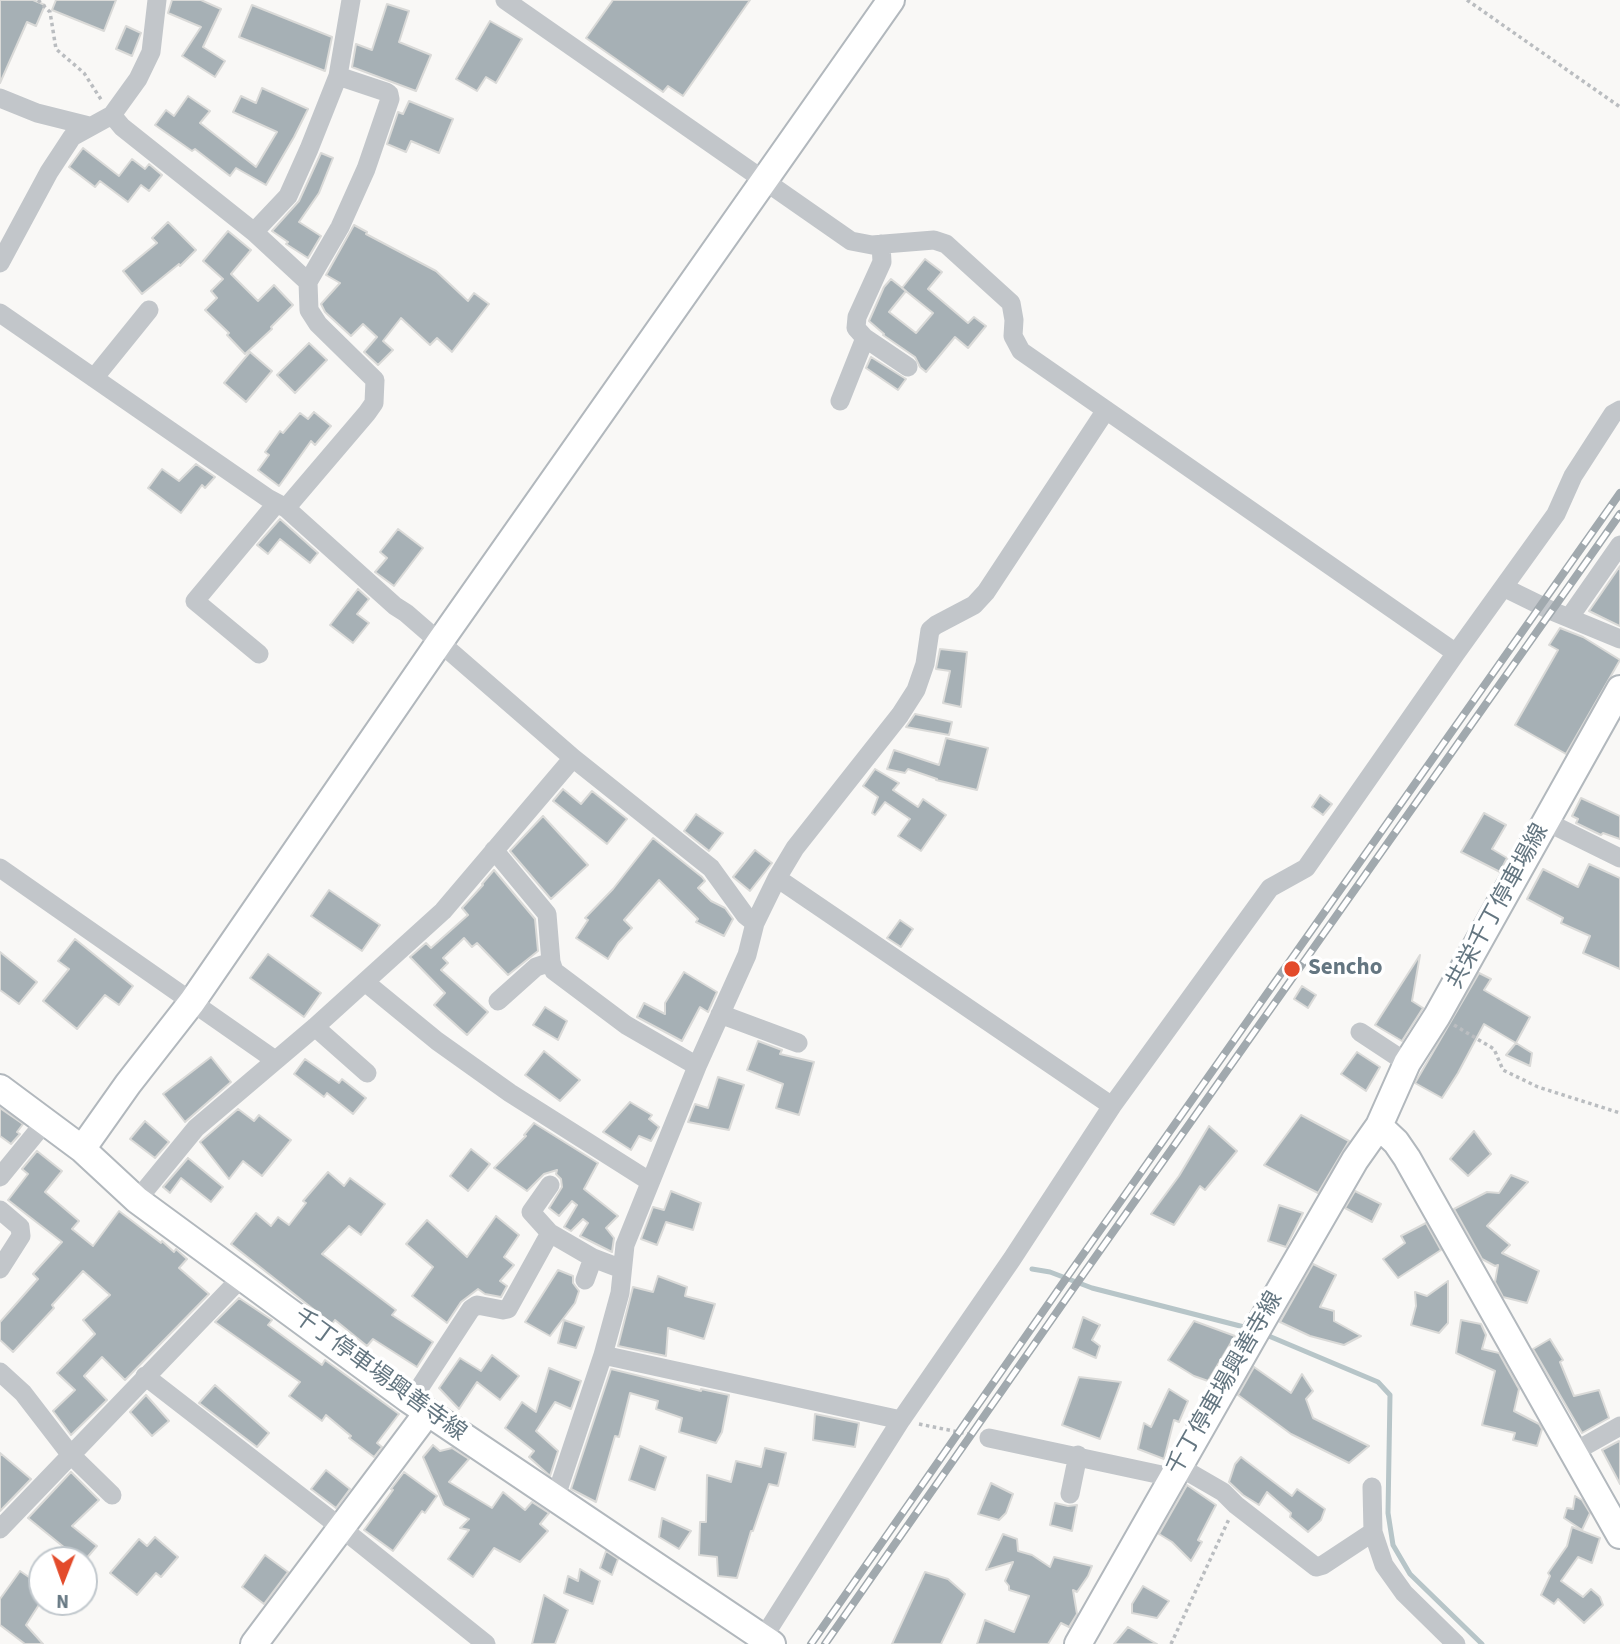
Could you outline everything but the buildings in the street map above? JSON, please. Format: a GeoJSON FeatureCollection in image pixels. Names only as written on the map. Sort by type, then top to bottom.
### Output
{"type":"FeatureCollection","features":[{"type":"Feature","properties":{"kind":"street"},"geometry":{"type":"LineString","coordinates":[[0,263],[49,172],[72,137],[112,115],[138,79],[151,51],[157,0]]}},
{"type":"Feature","properties":{"kind":"street"},"geometry":{"type":"LineString","coordinates":[[254,232],[288,196],[338,76],[351,0]]}},
{"type":"Feature","properties":{"kind":"street"},"geometry":{"type":"LineString","coordinates":[[505,0],[852,241],[872,246],[934,240],[946,244],[1011,303],[1013,336],[1021,351],[1457,653]]}},
{"type":"Feature","properties":{"kind":"street"},"geometry":{"type":"LineString","coordinates":[[82,1149],[128,1084],[192,1002],[439,643],[891,0]]}},
{"type":"Feature","properties":{"kind":"street"},"geometry":{"type":"LineString","coordinates":[[259,654],[195,601],[374,403],[375,380],[318,324],[309,310],[308,282],[340,227],[366,169],[390,99],[390,94],[386,92],[338,76]]}},
{"type":"Feature","properties":{"kind":"street"},"geometry":{"type":"LineString","coordinates":[[0,98],[37,113],[89,126]]}},
{"type":"Feature","properties":{"kind":"street"},"geometry":{"type":"LineString","coordinates":[[112,115],[122,127],[254,232],[308,282]]}},
{"type":"Feature","properties":{"kind":"street"},"geometry":{"type":"LineString","coordinates":[[881,244],[882,262],[856,317],[856,328],[865,338],[908,367]]}},
{"type":"Feature","properties":{"kind":"street"},"geometry":{"type":"LineString","coordinates":[[94,378],[149,310]]}},
{"type":"Feature","properties":{"kind":"street"},"geometry":{"type":"LineString","coordinates":[[0,313],[281,506],[573,758],[711,868],[745,915],[755,923]]}},
{"type":"Feature","properties":{"kind":"street"},"geometry":{"type":"LineString","coordinates":[[840,401],[865,338]]}},
{"type":"Feature","properties":{"kind":"street"},"geometry":{"type":"LineString","coordinates":[[555,1499],[603,1355],[620,1293],[625,1245],[697,1066],[747,955],[755,923],[777,878],[795,848],[916,690],[925,664],[930,630],[974,605],[986,592],[1106,410]]}},
{"type":"Feature","properties":{"kind":"street"},"geometry":{"type":"LineString","coordinates":[[768,1641],[901,1420],[1012,1259],[1112,1106],[1270,888],[1306,868],[1556,514],[1573,476],[1613,414],[1620,410]]}},
{"type":"Feature","properties":{"kind":"street"},"geometry":{"type":"LineString","coordinates":[[1569,618],[1620,545]]}},
{"type":"Feature","properties":{"kind":"street"},"geometry":{"type":"LineString","coordinates":[[1505,588],[1620,639]]}},
{"type":"Feature","properties":{"kind":"street","name":"共栄千丁停車場線"},"geometry":{"type":"LineString","coordinates":[[1378,1126],[1407,1063],[1437,1016],[1620,689]]}},
{"type":"Feature","properties":{"kind":"street"},"geometry":{"type":"LineString","coordinates":[[137,1200],[196,1128],[315,1027],[443,911],[573,758]]}},
{"type":"Feature","properties":{"kind":"street"},"geometry":{"type":"LineString","coordinates":[[1547,822],[1620,858]]}},
{"type":"Feature","properties":{"kind":"street"},"geometry":{"type":"LineString","coordinates":[[494,850],[547,914],[554,971],[626,1025],[697,1066]]}},
{"type":"Feature","properties":{"kind":"street"},"geometry":{"type":"LineString","coordinates":[[0,868],[275,1060]]}},
{"type":"Feature","properties":{"kind":"street"},"geometry":{"type":"LineString","coordinates":[[777,878],[1112,1106]]}},
{"type":"Feature","properties":{"kind":"street"},"geometry":{"type":"LineString","coordinates":[[498,1001],[536,967],[551,962]]}},
{"type":"Feature","properties":{"kind":"street"},"geometry":{"type":"LineString","coordinates":[[365,982],[437,1041],[489,1078],[649,1181]]}},
{"type":"Feature","properties":{"kind":"street"},"geometry":{"type":"LineString","coordinates":[[720,1014],[798,1043]]}},
{"type":"Feature","properties":{"kind":"street"},"geometry":{"type":"LineString","coordinates":[[315,1027],[367,1073]]}},
{"type":"Feature","properties":{"kind":"street"},"geometry":{"type":"LineString","coordinates":[[1360,1032],[1407,1063]]}},
{"type":"Feature","properties":{"kind":"street","name":"千丁停車場興善寺線"},"geometry":{"type":"LineString","coordinates":[[0,1088],[82,1149],[137,1200],[241,1278],[418,1405],[768,1641]]}},
{"type":"Feature","properties":{"kind":"street"},"geometry":{"type":"LineString","coordinates":[[0,1177],[45,1122]]}},
{"type":"Feature","properties":{"kind":"street"},"geometry":{"type":"LineString","coordinates":[[1378,1126],[1396,1142],[1407,1158],[1620,1535]]}},
{"type":"Feature","properties":{"kind":"street","name":"千丁停車場興善寺線"},"geometry":{"type":"LineString","coordinates":[[1078,1644],[1174,1472],[1355,1160],[1378,1126]]}},
{"type":"Feature","properties":{"kind":"street"},"geometry":{"type":"LineString","coordinates":[[550,1185],[531,1212],[550,1233],[593,1258],[622,1269]]}},
{"type":"Feature","properties":{"kind":"street"},"geometry":{"type":"LineString","coordinates":[[0,1210],[20,1227],[21,1236],[0,1269]]}},
{"type":"Feature","properties":{"kind":"street"},"geometry":{"type":"LineString","coordinates":[[254,1644],[340,1527],[418,1405],[419,1387],[471,1309],[477,1306],[508,1309],[550,1233]]}},
{"type":"Feature","properties":{"kind":"street"},"geometry":{"type":"LineString","coordinates":[[584,1280],[593,1258]]}},
{"type":"Feature","properties":{"kind":"street"},"geometry":{"type":"LineString","coordinates":[[0,1529],[241,1278]]}},
{"type":"Feature","properties":{"kind":"street"},"geometry":{"type":"LineString","coordinates":[[603,1355],[901,1420]]}},
{"type":"Feature","properties":{"kind":"street"},"geometry":{"type":"LineString","coordinates":[[0,1372],[23,1393],[70,1454],[112,1495]]}},
{"type":"Feature","properties":{"kind":"street"},"geometry":{"type":"LineString","coordinates":[[145,1376],[486,1644]]}},
{"type":"Feature","properties":{"kind":"street"},"geometry":{"type":"LineString","coordinates":[[1574,1452],[1620,1426]]}},
{"type":"Feature","properties":{"kind":"street"},"geometry":{"type":"LineString","coordinates":[[989,1438],[1174,1472],[1223,1492],[1316,1567],[1373,1532]]}},
{"type":"Feature","properties":{"kind":"street"},"geometry":{"type":"LineString","coordinates":[[1070,1494],[1078,1455]]}},
{"type":"Feature","properties":{"kind":"street"},"geometry":{"type":"LineString","coordinates":[[1372,1487],[1373,1532],[1384,1565],[1405,1593],[1456,1644]]}},
{"type":"Feature","properties":{"kind":"path"},"geometry":{"type":"LineString","coordinates":[[38,0],[50,12],[56,49],[84,73],[112,115]]}},
{"type":"Feature","properties":{"kind":"path"},"geometry":{"type":"LineString","coordinates":[[1467,0],[1620,107]]}},
{"type":"Feature","properties":{"kind":"path"},"geometry":{"type":"LineString","coordinates":[[1437,1016],[1494,1049],[1503,1070],[1538,1087],[1620,1113]]}},
{"type":"Feature","properties":{"kind":"path"},"geometry":{"type":"LineString","coordinates":[[901,1420],[989,1438]]}},
{"type":"Feature","properties":{"kind":"path"},"geometry":{"type":"LineString","coordinates":[[1171,1644],[1236,1505]]}},
{"type":"Feature","properties":{"kind":"waterway"},"geometry":{"type":"LineString","coordinates":[[1032,1269],[1050,1272],[1092,1288],[1248,1328]]}},
{"type":"Feature","properties":{"kind":"waterway"},"geometry":{"type":"LineString","coordinates":[[1264,1334],[1378,1382],[1390,1395],[1388,1513],[1393,1545],[1410,1574],[1482,1644]]}},
{"type":"Feature","properties":{"kind":"railway"},"geometry":{"type":"LineString","coordinates":[[811,1644],[1620,493]]}},
{"type":"Feature","properties":{"kind":"railway"},"geometry":{"type":"LineString","coordinates":[[825,1644],[1620,514]]}},
{"type":"Feature","properties":{"kind":"place","name":"Sencho"},"geometry":{"type":"Point","coordinates":[1292,969]}}]}
